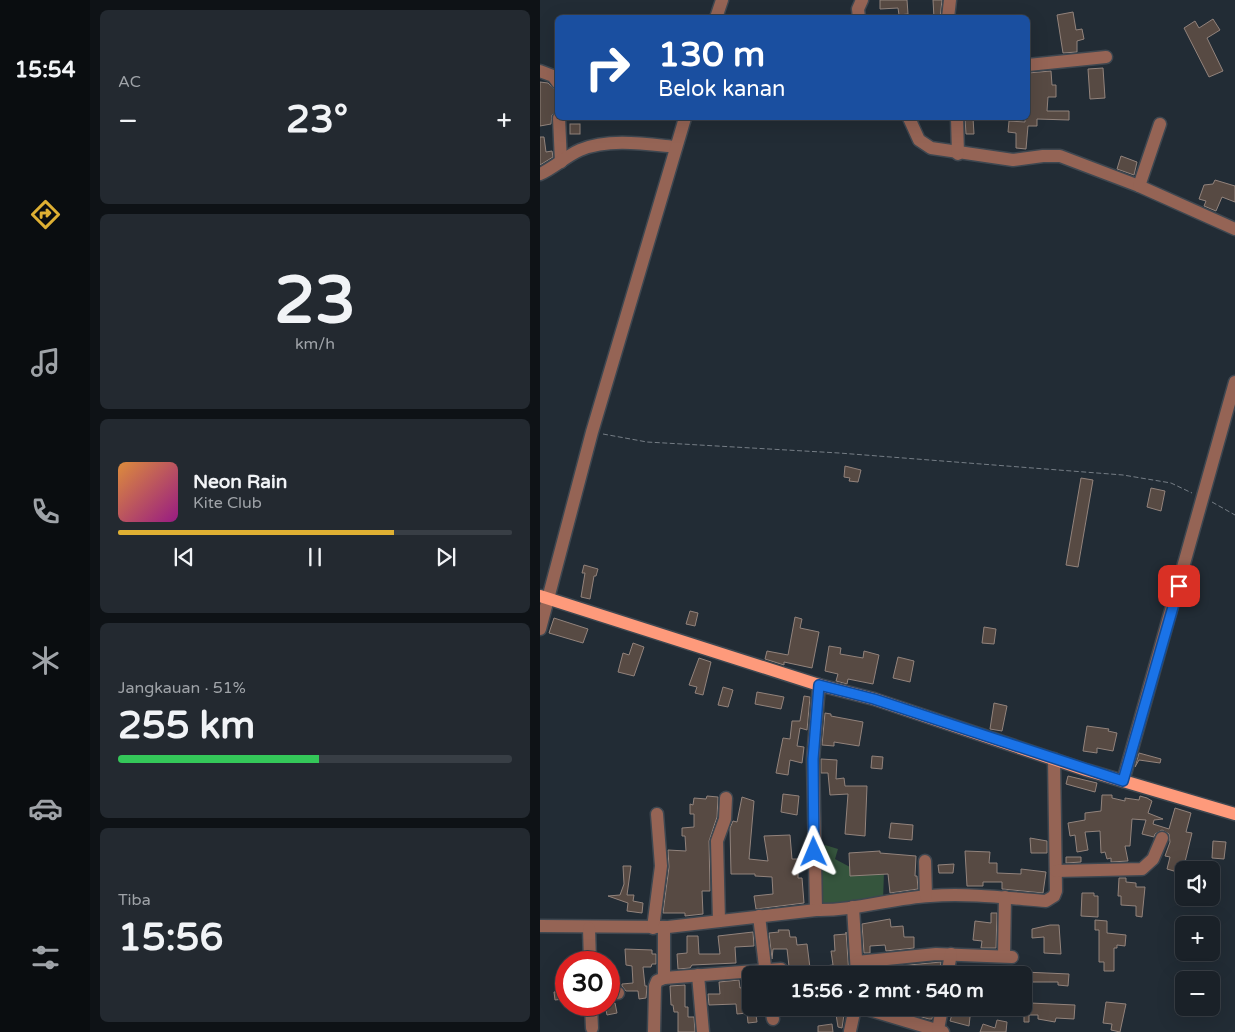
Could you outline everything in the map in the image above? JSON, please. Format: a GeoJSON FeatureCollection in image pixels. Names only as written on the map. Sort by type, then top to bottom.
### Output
{"type":"FeatureCollection","features":[{"type":"Feature","properties":{"kind":"main road"},"geometry":{"type":"LineString","coordinates":[[543,597],[819,685],[874,699],[1123,781],[1235,814]]}},
{"type":"Feature","properties":{"kind":"street"},"geometry":{"type":"LineString","coordinates":[[717,15],[722,0]]}},
{"type":"Feature","properties":{"kind":"street"},"geometry":{"type":"LineString","coordinates":[[859,15],[858,10],[862,0]]}},
{"type":"Feature","properties":{"kind":"street"},"geometry":{"type":"LineString","coordinates":[[948,15],[950,0]]}},
{"type":"Feature","properties":{"kind":"street"},"geometry":{"type":"LineString","coordinates":[[1030,65],[1106,57]]}},
{"type":"Feature","properties":{"kind":"street"},"geometry":{"type":"LineString","coordinates":[[540,70],[555,79]]}},
{"type":"Feature","properties":{"kind":"street"},"geometry":{"type":"LineString","coordinates":[[559,120],[561,162]]}},
{"type":"Feature","properties":{"kind":"street"},"geometry":{"type":"LineString","coordinates":[[540,629],[546,613],[543,597],[684,120]]}},
{"type":"Feature","properties":{"kind":"street"},"geometry":{"type":"LineString","coordinates":[[910,120],[919,140],[931,148],[958,154],[1013,160],[1060,156],[1139,186],[1235,229]]}},
{"type":"Feature","properties":{"kind":"street"},"geometry":{"type":"LineString","coordinates":[[957,120],[958,154]]}},
{"type":"Feature","properties":{"kind":"street"},"geometry":{"type":"LineString","coordinates":[[1139,186],[1160,124]]}},
{"type":"Feature","properties":{"kind":"street"},"geometry":{"type":"LineString","coordinates":[[540,174],[579,151],[602,146],[638,144],[676,147]]}},
{"type":"Feature","properties":{"kind":"street"},"geometry":{"type":"LineString","coordinates":[[1123,781],[1204,498],[1235,382]]}},
{"type":"Feature","properties":{"kind":"street"},"geometry":{"type":"LineString","coordinates":[[816,910],[813,759],[819,685]]}},
{"type":"Feature","properties":{"kind":"street"},"geometry":{"type":"LineString","coordinates":[[540,926],[659,928],[853,907],[886,900],[926,896],[1046,901],[1056,891],[1054,759]]}},
{"type":"Feature","properties":{"kind":"street"},"geometry":{"type":"LineString","coordinates":[[719,921],[717,841],[725,820],[726,798]]}},
{"type":"Feature","properties":{"kind":"street"},"geometry":{"type":"LineString","coordinates":[[657,814],[661,866],[659,928],[664,978]]}},
{"type":"Feature","properties":{"kind":"street"},"geometry":{"type":"LineString","coordinates":[[1056,871],[1142,869],[1153,859],[1162,838]]}},
{"type":"Feature","properties":{"kind":"street"},"geometry":{"type":"LineString","coordinates":[[925,861],[926,896]]}},
{"type":"Feature","properties":{"kind":"street"},"geometry":{"type":"LineString","coordinates":[[857,962],[951,954],[1008,956],[1005,898]]}},
{"type":"Feature","properties":{"kind":"street"},"geometry":{"type":"LineString","coordinates":[[853,907],[857,966]]}},
{"type":"Feature","properties":{"kind":"street"},"geometry":{"type":"LineString","coordinates":[[760,916],[765,966]]}},
{"type":"Feature","properties":{"kind":"street"},"geometry":{"type":"LineString","coordinates":[[589,928],[590,951]]}},
{"type":"Feature","properties":{"kind":"street"},"geometry":{"type":"LineString","coordinates":[[949,966],[951,954]]}},
{"type":"Feature","properties":{"kind":"street"},"geometry":{"type":"LineString","coordinates":[[654,1032],[655,986],[657,981],[664,978],[742,973]]}},
{"type":"Feature","properties":{"kind":"street"},"geometry":{"type":"LineString","coordinates":[[698,975],[703,1032]]}},
{"type":"Feature","properties":{"kind":"street"},"geometry":{"type":"LineString","coordinates":[[591,1016],[592,1028]]}},
{"type":"Feature","properties":{"kind":"street"},"geometry":{"type":"LineString","coordinates":[[850,1031],[853,1016]]}},
{"type":"Feature","properties":{"kind":"street"},"geometry":{"type":"LineString","coordinates":[[890,1016],[940,1031],[941,1016]]}},
{"type":"Feature","properties":{"kind":"path"},"geometry":{"type":"LineString","coordinates":[[592,432],[647,442],[839,453],[1123,475],[1171,483],[1235,515]]}},
{"type":"Feature","properties":{"kind":"green space"},"geometry":{"type":"Polygon","coordinates":[[[825,845],[838,849],[835,859],[850,867],[884,871],[883,901],[822,910],[817,849],[825,845]]]}},
{"type":"Feature","properties":{"kind":"building"},"geometry":{"type":"Polygon","coordinates":[[[880,0],[907,0],[908,14],[899,15],[898,8],[880,9],[880,0]]]}},
{"type":"Feature","properties":{"kind":"building"},"geometry":{"type":"Polygon","coordinates":[[[933,0],[942,0],[940,15],[934,15],[933,0]]]}},
{"type":"Feature","properties":{"kind":"building"},"geometry":{"type":"Polygon","coordinates":[[[1073,12],[1076,30],[1082,29],[1084,39],[1077,41],[1077,52],[1063,53],[1057,15],[1073,12]]]}},
{"type":"Feature","properties":{"kind":"building"},"geometry":{"type":"Polygon","coordinates":[[[1213,19],[1220,30],[1207,38],[1223,71],[1209,77],[1184,28],[1195,21],[1199,28],[1213,19]]]}},
{"type":"Feature","properties":{"kind":"building"},"geometry":{"type":"Polygon","coordinates":[[[1103,68],[1105,98],[1090,99],[1088,69],[1103,68]]]}},
{"type":"Feature","properties":{"kind":"building"},"geometry":{"type":"Polygon","coordinates":[[[1051,71],[1052,85],[1056,85],[1056,97],[1048,97],[1047,111],[1069,111],[1069,120],[1037,119],[1037,126],[1028,126],[1026,149],[1016,148],[1016,133],[1008,132],[1009,121],[1025,122],[1025,120],[1030,120],[1030,73],[1051,71]]]}},
{"type":"Feature","properties":{"kind":"building"},"geometry":{"type":"Polygon","coordinates":[[[540,82],[548,83],[555,90],[555,112],[552,115],[551,124],[540,126],[540,82]]]}},
{"type":"Feature","properties":{"kind":"building"},"geometry":{"type":"Polygon","coordinates":[[[965,120],[973,120],[974,134],[966,134],[965,120]]]}},
{"type":"Feature","properties":{"kind":"building"},"geometry":{"type":"Polygon","coordinates":[[[570,124],[580,124],[580,134],[570,134],[570,124]]]}},
{"type":"Feature","properties":{"kind":"building"},"geometry":{"type":"Polygon","coordinates":[[[540,137],[544,137],[546,152],[552,151],[553,157],[540,165],[540,137]]]}},
{"type":"Feature","properties":{"kind":"building"},"geometry":{"type":"Polygon","coordinates":[[[1121,156],[1137,162],[1134,175],[1117,169],[1121,156]]]}},
{"type":"Feature","properties":{"kind":"building"},"geometry":{"type":"Polygon","coordinates":[[[1215,180],[1235,186],[1235,202],[1222,197],[1216,211],[1204,206],[1206,201],[1199,199],[1204,185],[1213,184],[1215,180]]]}},
{"type":"Feature","properties":{"kind":"building"},"geometry":{"type":"Polygon","coordinates":[[[845,466],[861,470],[858,482],[849,481],[850,478],[844,477],[845,466]]]}},
{"type":"Feature","properties":{"kind":"building"},"geometry":{"type":"Polygon","coordinates":[[[1081,478],[1093,480],[1078,567],[1066,565],[1081,478]]]}},
{"type":"Feature","properties":{"kind":"building"},"geometry":{"type":"Polygon","coordinates":[[[1151,488],[1165,491],[1161,511],[1147,507],[1151,488]]]}},
{"type":"Feature","properties":{"kind":"building"},"geometry":{"type":"Polygon","coordinates":[[[584,565],[598,569],[596,576],[594,576],[590,599],[581,597],[585,573],[582,573],[584,565]]]}},
{"type":"Feature","properties":{"kind":"building"},"geometry":{"type":"Polygon","coordinates":[[[690,611],[698,613],[695,626],[686,624],[690,611]]]}},
{"type":"Feature","properties":{"kind":"building"},"geometry":{"type":"Polygon","coordinates":[[[795,617],[802,619],[800,628],[819,632],[812,668],[784,662],[784,665],[765,659],[767,651],[788,655],[795,617]]]}},
{"type":"Feature","properties":{"kind":"building"},"geometry":{"type":"Polygon","coordinates":[[[554,618],[588,629],[583,643],[549,633],[554,618]]]}},
{"type":"Feature","properties":{"kind":"building"},"geometry":{"type":"Polygon","coordinates":[[[984,627],[996,629],[994,644],[982,643],[984,627]]]}},
{"type":"Feature","properties":{"kind":"building"},"geometry":{"type":"Polygon","coordinates":[[[633,643],[644,647],[634,676],[618,672],[623,653],[629,655],[633,643]]]}},
{"type":"Feature","properties":{"kind":"building"},"geometry":{"type":"Polygon","coordinates":[[[829,646],[841,648],[840,654],[863,658],[864,651],[879,655],[873,684],[848,679],[847,684],[836,681],[838,674],[825,671],[829,646]]]}},
{"type":"Feature","properties":{"kind":"building"},"geometry":{"type":"Polygon","coordinates":[[[898,657],[914,661],[910,682],[893,678],[898,657]]]}},
{"type":"Feature","properties":{"kind":"building"},"geometry":{"type":"Polygon","coordinates":[[[699,658],[711,662],[703,695],[695,693],[697,687],[689,685],[699,658]]]}},
{"type":"Feature","properties":{"kind":"building"},"geometry":{"type":"Polygon","coordinates":[[[723,687],[733,690],[728,707],[718,705],[723,687]]]}},
{"type":"Feature","properties":{"kind":"building"},"geometry":{"type":"Polygon","coordinates":[[[757,692],[784,697],[781,709],[755,704],[757,692]]]}},
{"type":"Feature","properties":{"kind":"building"},"geometry":{"type":"Polygon","coordinates":[[[804,696],[810,697],[807,730],[800,728],[797,746],[804,747],[802,763],[790,760],[788,775],[776,773],[783,738],[790,739],[792,721],[800,721],[804,696]]]}},
{"type":"Feature","properties":{"kind":"building"},"geometry":{"type":"Polygon","coordinates":[[[994,703],[1007,706],[1002,731],[990,729],[994,703]]]}},
{"type":"Feature","properties":{"kind":"building"},"geometry":{"type":"Polygon","coordinates":[[[825,713],[831,714],[831,716],[863,722],[859,746],[834,742],[834,746],[822,745],[825,713]]]}},
{"type":"Feature","properties":{"kind":"building"},"geometry":{"type":"Polygon","coordinates":[[[1087,726],[1109,729],[1108,731],[1117,733],[1113,751],[1097,748],[1097,753],[1083,751],[1087,726]]]}},
{"type":"Feature","properties":{"kind":"building"},"geometry":{"type":"Polygon","coordinates":[[[1139,753],[1161,759],[1160,763],[1139,760],[1135,767],[1139,753]]]}},
{"type":"Feature","properties":{"kind":"building"},"geometry":{"type":"Polygon","coordinates":[[[872,756],[883,757],[882,769],[871,768],[872,756]]]}},
{"type":"Feature","properties":{"kind":"building"},"geometry":{"type":"Polygon","coordinates":[[[821,759],[837,760],[836,779],[844,778],[845,786],[867,786],[865,836],[845,834],[848,794],[830,795],[828,773],[821,773],[821,759]]]}},
{"type":"Feature","properties":{"kind":"building"},"geometry":{"type":"Polygon","coordinates":[[[1068,776],[1097,783],[1095,792],[1066,784],[1068,776]]]}},
{"type":"Feature","properties":{"kind":"building"},"geometry":{"type":"Polygon","coordinates":[[[783,794],[799,796],[797,815],[781,812],[783,794]]]}},
{"type":"Feature","properties":{"kind":"building"},"geometry":{"type":"Polygon","coordinates":[[[1102,795],[1112,795],[1112,798],[1125,801],[1125,798],[1139,800],[1140,796],[1152,801],[1148,813],[1163,819],[1154,820],[1153,824],[1169,829],[1175,808],[1191,813],[1186,832],[1192,833],[1185,861],[1175,861],[1175,871],[1167,869],[1170,857],[1165,856],[1170,842],[1169,834],[1162,830],[1155,834],[1154,837],[1142,834],[1146,820],[1132,819],[1130,846],[1125,846],[1128,861],[1111,862],[1111,858],[1107,859],[1105,852],[1101,853],[1100,831],[1085,832],[1088,850],[1077,852],[1075,835],[1070,836],[1068,823],[1085,820],[1085,813],[1101,811],[1102,795]]]}},
{"type":"Feature","properties":{"kind":"building"},"geometry":{"type":"Polygon","coordinates":[[[707,796],[718,797],[717,817],[709,841],[710,891],[702,891],[703,914],[685,916],[685,913],[663,913],[669,867],[668,850],[686,851],[685,836],[682,836],[682,828],[694,827],[694,814],[690,814],[690,804],[693,805],[694,798],[706,799],[707,796]]]}},
{"type":"Feature","properties":{"kind":"building"},"geometry":{"type":"Polygon","coordinates":[[[742,797],[754,801],[749,859],[768,861],[764,836],[790,835],[792,859],[798,859],[798,878],[802,878],[804,903],[756,909],[754,896],[773,894],[772,877],[755,876],[755,874],[731,874],[730,828],[733,821],[737,822],[742,797]]]}},
{"type":"Feature","properties":{"kind":"building"},"geometry":{"type":"Polygon","coordinates":[[[891,823],[913,825],[912,840],[889,838],[891,823]]]}},
{"type":"Feature","properties":{"kind":"building"},"geometry":{"type":"Polygon","coordinates":[[[1030,838],[1047,841],[1047,853],[1031,853],[1030,838]]]}},
{"type":"Feature","properties":{"kind":"building"},"geometry":{"type":"Polygon","coordinates":[[[1213,841],[1226,842],[1224,859],[1212,858],[1213,841]]]}},
{"type":"Feature","properties":{"kind":"building"},"geometry":{"type":"Polygon","coordinates":[[[880,851],[880,853],[916,856],[915,876],[917,876],[918,889],[890,893],[888,874],[850,876],[849,853],[880,851]]]}},
{"type":"Feature","properties":{"kind":"building"},"geometry":{"type":"Polygon","coordinates":[[[965,851],[990,852],[989,863],[997,863],[997,873],[1021,874],[1021,869],[1046,872],[1043,893],[1002,889],[1002,882],[983,882],[983,886],[967,886],[965,851]]]}},
{"type":"Feature","properties":{"kind":"building"},"geometry":{"type":"Polygon","coordinates":[[[1066,857],[1081,857],[1081,862],[1066,863],[1066,857]]]}},
{"type":"Feature","properties":{"kind":"building"},"geometry":{"type":"Polygon","coordinates":[[[954,864],[953,873],[939,873],[938,865],[954,864]]]}},
{"type":"Feature","properties":{"kind":"building"},"geometry":{"type":"Polygon","coordinates":[[[623,866],[631,866],[627,895],[634,895],[633,901],[643,903],[642,913],[627,911],[628,903],[608,896],[620,895],[624,884],[623,866]]]}},
{"type":"Feature","properties":{"kind":"building"},"geometry":{"type":"Polygon","coordinates":[[[1119,878],[1126,878],[1126,882],[1136,883],[1136,887],[1145,887],[1142,917],[1136,916],[1136,906],[1121,905],[1121,896],[1118,896],[1119,878]]]}},
{"type":"Feature","properties":{"kind":"building"},"geometry":{"type":"Polygon","coordinates":[[[1082,893],[1094,893],[1094,896],[1098,896],[1098,917],[1081,916],[1082,893]]]}},
{"type":"Feature","properties":{"kind":"building"},"geometry":{"type":"Polygon","coordinates":[[[991,913],[997,913],[996,948],[981,948],[982,941],[973,940],[975,921],[991,923],[991,913]]]}},
{"type":"Feature","properties":{"kind":"building"},"geometry":{"type":"Polygon","coordinates":[[[890,919],[891,927],[903,926],[904,937],[914,937],[914,948],[886,951],[885,945],[870,946],[870,953],[864,953],[862,924],[890,919]]]}},
{"type":"Feature","properties":{"kind":"building"},"geometry":{"type":"Polygon","coordinates":[[[1095,920],[1107,921],[1107,933],[1126,935],[1125,946],[1117,945],[1117,948],[1114,948],[1114,971],[1104,971],[1104,962],[1099,962],[1099,930],[1095,930],[1095,920]]]}},
{"type":"Feature","properties":{"kind":"building"},"geometry":{"type":"Polygon","coordinates":[[[1059,925],[1061,954],[1044,953],[1044,937],[1032,938],[1032,929],[1059,925]]]}},
{"type":"Feature","properties":{"kind":"building"},"geometry":{"type":"Polygon","coordinates":[[[778,930],[789,930],[790,937],[796,937],[797,945],[807,944],[810,966],[789,966],[787,949],[773,949],[772,959],[769,933],[779,932],[778,930]]]}},
{"type":"Feature","properties":{"kind":"building"},"geometry":{"type":"Polygon","coordinates":[[[753,932],[754,946],[735,947],[736,963],[692,965],[690,968],[678,969],[677,954],[687,953],[687,936],[698,936],[699,954],[720,954],[718,936],[753,932]]]}},
{"type":"Feature","properties":{"kind":"building"},"geometry":{"type":"Polygon","coordinates":[[[846,932],[848,966],[825,966],[833,965],[831,951],[835,951],[834,935],[846,934],[846,932]]]}},
{"type":"Feature","properties":{"kind":"building"},"geometry":{"type":"Polygon","coordinates":[[[625,949],[652,950],[652,954],[656,954],[656,964],[652,964],[651,967],[643,967],[645,986],[647,986],[646,998],[639,999],[638,991],[626,991],[622,986],[622,984],[633,983],[632,966],[626,965],[625,949]]]}},
{"type":"Feature","properties":{"kind":"building"},"geometry":{"type":"Polygon","coordinates":[[[941,962],[940,966],[899,966],[941,962]]]}},
{"type":"Feature","properties":{"kind":"building"},"geometry":{"type":"Polygon","coordinates":[[[1032,972],[1069,974],[1068,986],[1058,985],[1058,982],[1032,982],[1032,972]]]}},
{"type":"Feature","properties":{"kind":"building"},"geometry":{"type":"Polygon","coordinates":[[[739,980],[740,988],[742,988],[742,1014],[737,1014],[736,1004],[709,1005],[708,994],[720,994],[719,982],[739,980]]]}},
{"type":"Feature","properties":{"kind":"building"},"geometry":{"type":"Polygon","coordinates":[[[685,985],[685,1007],[688,1007],[688,1017],[694,1017],[695,1032],[678,1032],[678,1012],[674,1012],[673,1005],[671,1005],[670,986],[685,985]]]}},
{"type":"Feature","properties":{"kind":"building"},"geometry":{"type":"Polygon","coordinates":[[[1106,1002],[1126,1004],[1120,1032],[1111,1030],[1112,1024],[1103,1023],[1106,1002]]]}},
{"type":"Feature","properties":{"kind":"building"},"geometry":{"type":"Polygon","coordinates":[[[1032,1003],[1075,1005],[1074,1019],[1056,1018],[1055,1022],[1038,1019],[1038,1015],[1032,1015],[1032,1003]]]}},
{"type":"Feature","properties":{"kind":"building"},"geometry":{"type":"Polygon","coordinates":[[[747,1016],[756,1016],[757,1022],[748,1023],[747,1016]]]}},
{"type":"Feature","properties":{"kind":"building"},"geometry":{"type":"Polygon","coordinates":[[[836,1016],[844,1016],[842,1028],[838,1027],[836,1016]]]}},
{"type":"Feature","properties":{"kind":"building"},"geometry":{"type":"Polygon","coordinates":[[[918,1016],[933,1016],[932,1019],[918,1016]]]}},
{"type":"Feature","properties":{"kind":"building"},"geometry":{"type":"Polygon","coordinates":[[[952,1016],[970,1016],[969,1026],[950,1021],[952,1016]]]}},
{"type":"Feature","properties":{"kind":"building"},"geometry":{"type":"Polygon","coordinates":[[[1024,1016],[1029,1016],[1029,1022],[1024,1022],[1024,1016]]]}},
{"type":"Feature","properties":{"kind":"building"},"geometry":{"type":"Polygon","coordinates":[[[997,1020],[1007,1022],[1006,1032],[980,1032],[983,1024],[995,1028],[997,1020]]]}},
{"type":"Feature","properties":{"kind":"building"},"geometry":{"type":"Polygon","coordinates":[[[832,1024],[833,1032],[818,1032],[818,1026],[832,1024]]]}},
{"type":"Feature","properties":{"kind":"route"},"geometry":{"type":"LineString","coordinates":[[814,852],[813,759],[819,685],[874,699],[1123,781],[1146,707],[1179,586]]}}]}
